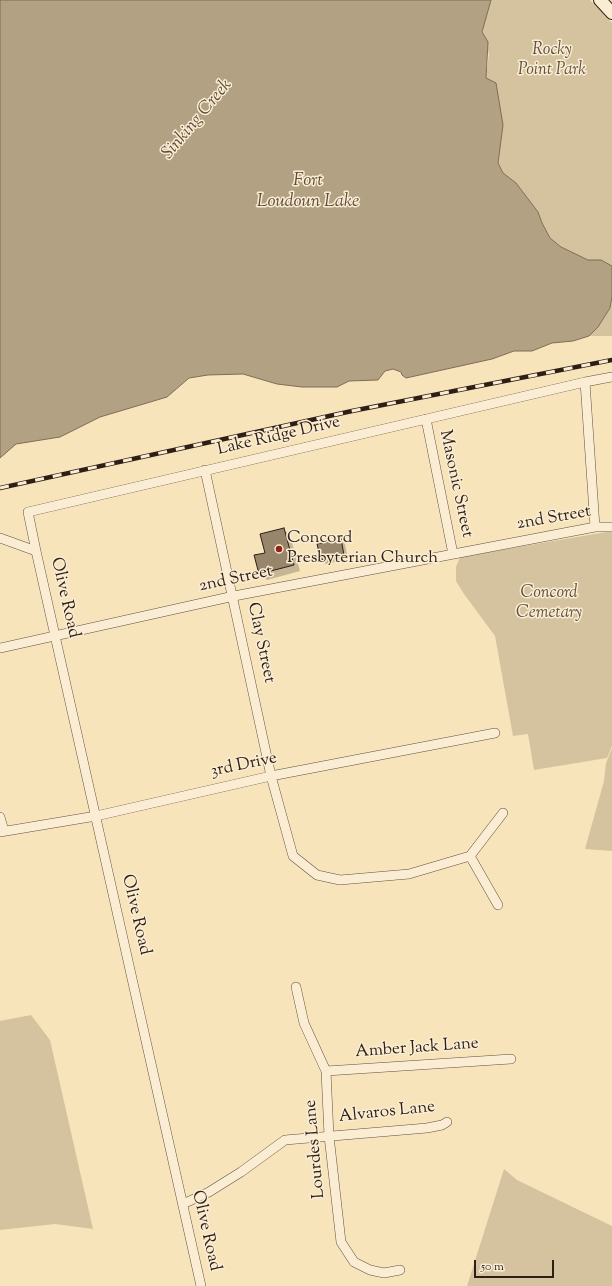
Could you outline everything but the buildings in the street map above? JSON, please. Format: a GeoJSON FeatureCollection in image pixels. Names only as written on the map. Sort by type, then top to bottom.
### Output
{"type":"FeatureCollection","features":[{"type":"Feature","properties":{"kind":"main road"},"geometry":{"type":"LineString","coordinates":[[600,0],[612,13]]}},
{"type":"Feature","properties":{"kind":"street","name":"Lake Ridge Drive"},"geometry":{"type":"LineString","coordinates":[[36,550],[28,512],[585,382],[612,377]]}},
{"type":"Feature","properties":{"kind":"street"},"geometry":{"type":"LineString","coordinates":[[585,382],[595,527]]}},
{"type":"Feature","properties":{"kind":"street","name":"Masonic Street"},"geometry":{"type":"LineString","coordinates":[[426,419],[453,554]]}},
{"type":"Feature","properties":{"kind":"street","name":"Clay Street"},"geometry":{"type":"LineString","coordinates":[[205,470],[234,596],[271,776],[293,856],[317,875],[340,880],[410,874],[470,856]]}},
{"type":"Feature","properties":{"kind":"street","name":"2nd Street"},"geometry":{"type":"LineString","coordinates":[[0,648],[234,596],[595,527],[612,527]]}},
{"type":"Feature","properties":{"kind":"street"},"geometry":{"type":"LineString","coordinates":[[0,538],[36,550]]}},
{"type":"Feature","properties":{"kind":"street","name":"Olive Road"},"geometry":{"type":"LineString","coordinates":[[36,550],[201,1286]]}},
{"type":"Feature","properties":{"kind":"street","name":"3rd Drive"},"geometry":{"type":"LineString","coordinates":[[2,831],[96,816],[271,776],[495,733]]}},
{"type":"Feature","properties":{"kind":"street"},"geometry":{"type":"LineString","coordinates":[[498,904],[470,856],[503,812]]}},
{"type":"Feature","properties":{"kind":"street"},"geometry":{"type":"LineString","coordinates":[[0,817],[2,831]]}},
{"type":"Feature","properties":{"kind":"street","name":"Lourdes Lane"},"geometry":{"type":"LineString","coordinates":[[296,987],[304,1023],[326,1071],[329,1136],[341,1242],[354,1262],[370,1270],[384,1272],[400,1270]]}},
{"type":"Feature","properties":{"kind":"street","name":"Amber Jack Lane"},"geometry":{"type":"LineString","coordinates":[[326,1071],[511,1059]]}},
{"type":"Feature","properties":{"kind":"street","name":"Alvaros Lane"},"geometry":{"type":"LineString","coordinates":[[182,1204],[215,1188],[285,1140],[427,1128],[442,1125],[447,1122]]}},
{"type":"Feature","properties":{"kind":"green space","name":"Rocky Point Park"},"geometry":{"type":"Polygon","coordinates":[[[491,0],[590,0],[612,23],[612,266],[601,260],[588,260],[561,247],[550,238],[538,212],[516,183],[503,173],[498,163],[503,125],[486,78],[489,54],[482,32],[491,0]]]}},
{"type":"Feature","properties":{"kind":"green space"},"geometry":{"type":"Polygon","coordinates":[[[612,296],[612,336],[589,336],[598,327],[610,308],[612,296]]]}},
{"type":"Feature","properties":{"kind":"green space","name":"Concord Cemetary"},"geometry":{"type":"Polygon","coordinates":[[[612,531],[612,746],[607,758],[534,770],[528,734],[513,736],[495,636],[456,581],[456,567],[460,557],[612,531]]]}},
{"type":"Feature","properties":{"kind":"green space"},"geometry":{"type":"Polygon","coordinates":[[[612,748],[612,851],[585,849],[604,781],[606,763],[612,748]]]}},
{"type":"Feature","properties":{"kind":"green space"},"geometry":{"type":"Polygon","coordinates":[[[31,1015],[50,1040],[93,1229],[55,1224],[0,1230],[0,1021],[31,1015]]]}},
{"type":"Feature","properties":{"kind":"green space"},"geometry":{"type":"Polygon","coordinates":[[[504,1169],[517,1180],[612,1226],[612,1286],[467,1286],[504,1169]]]}},
{"type":"Feature","properties":{"kind":"water","name":"Fort Loudoun Lake"},"geometry":{"type":"Polygon","coordinates":[[[0,0],[491,0],[482,32],[488,42],[486,78],[496,83],[503,125],[498,163],[503,173],[516,183],[538,212],[550,238],[561,247],[588,260],[601,260],[612,266],[612,296],[610,308],[598,327],[589,336],[573,341],[552,343],[532,351],[514,351],[492,359],[406,378],[401,372],[393,369],[385,371],[378,380],[349,381],[337,387],[302,387],[277,384],[243,374],[208,375],[189,378],[167,397],[100,417],[60,437],[16,444],[0,458],[0,0]]]}},
{"type":"Feature","properties":{"kind":"railway"},"geometry":{"type":"LineString","coordinates":[[0,488],[352,411],[612,360]]}},
{"type":"Feature","properties":{"kind":"place","name":"Concord Presbyterian Church"},"geometry":{"type":"Point","coordinates":[279,549]}},
{"type":"Feature","properties":{"kind":"water label","name":"Sinking Creek"},"geometry":{"type":"Point","coordinates":[198,120]}}]}
